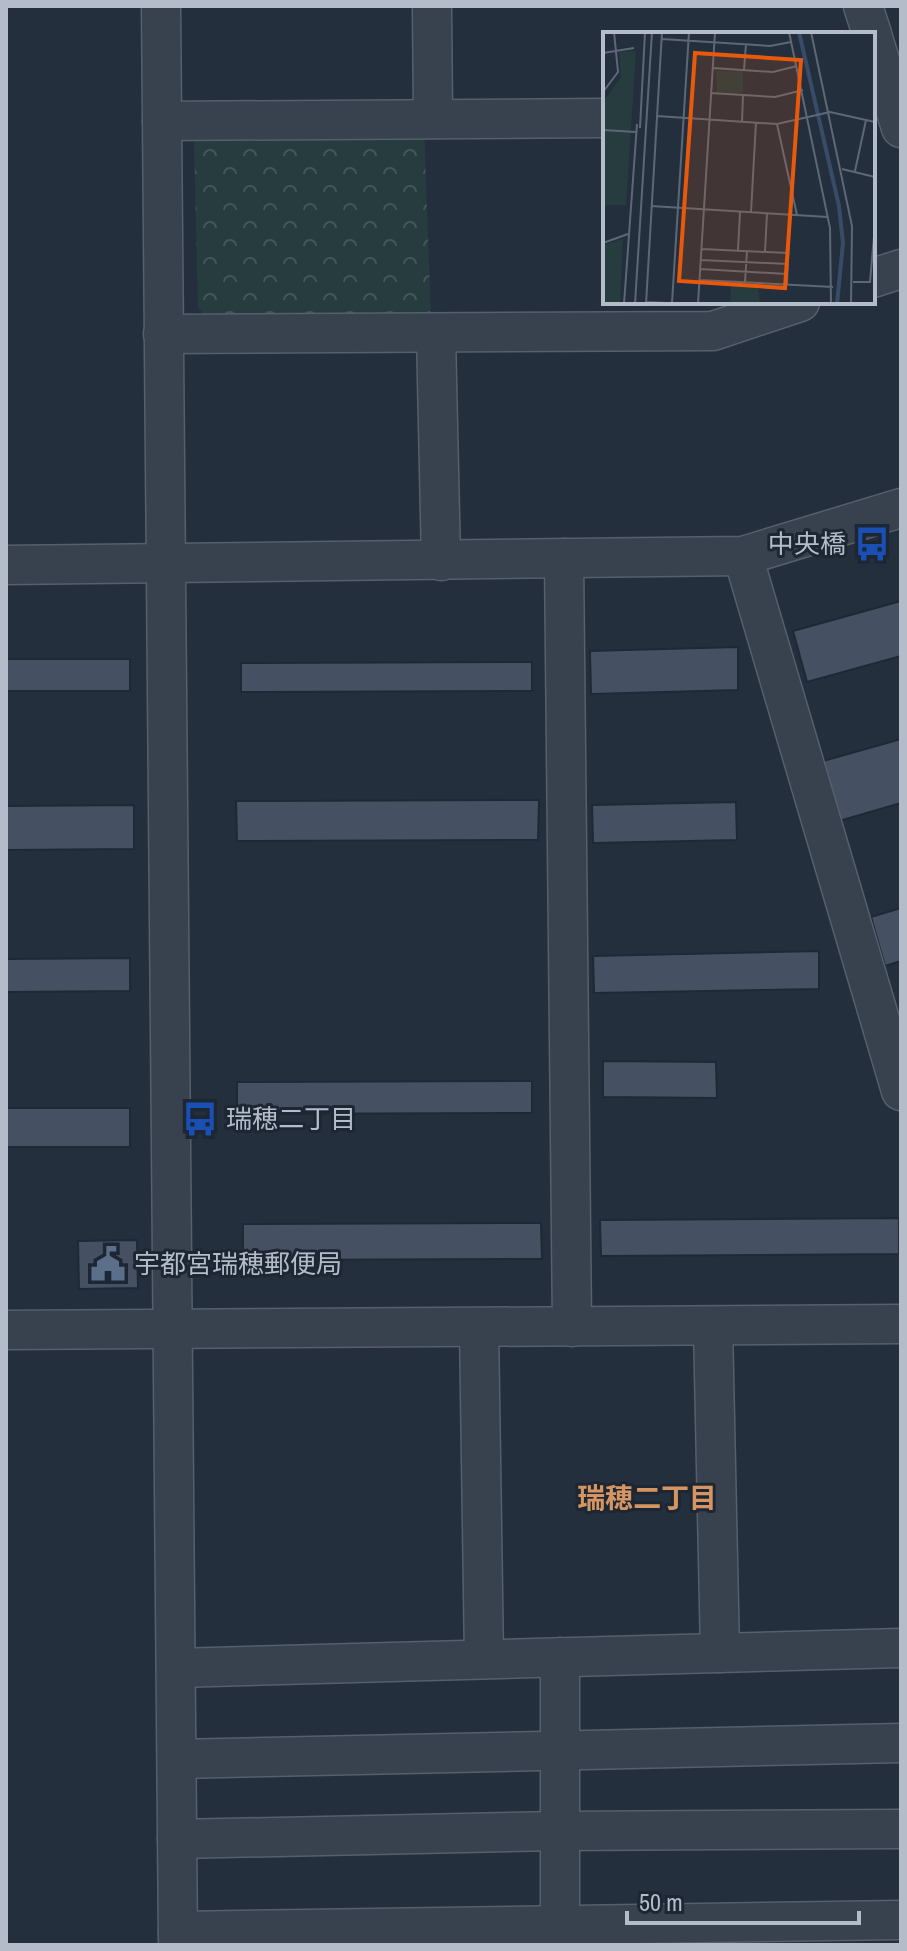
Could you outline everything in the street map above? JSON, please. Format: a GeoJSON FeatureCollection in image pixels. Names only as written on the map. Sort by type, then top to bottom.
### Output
{"type":"FeatureCollection","features":[{"type":"Feature","properties":{"kind":"street"},"geometry":{"type":"LineString","coordinates":[[161,6],[178,1938],[560,1925],[720,1934],[901,1920]]}},
{"type":"Feature","properties":{"kind":"street"},"geometry":{"type":"LineString","coordinates":[[432,6],[433,118]]}},
{"type":"Feature","properties":{"kind":"street"},"geometry":{"type":"LineString","coordinates":[[863,6],[870,32]]}},
{"type":"Feature","properties":{"kind":"street"},"geometry":{"type":"LineString","coordinates":[[875,48],[901,128]]}},
{"type":"Feature","properties":{"kind":"street"},"geometry":{"type":"LineString","coordinates":[[162,121],[603,118]]}},
{"type":"Feature","properties":{"kind":"street"},"geometry":{"type":"LineString","coordinates":[[875,277],[901,269]]}},
{"type":"Feature","properties":{"kind":"street"},"geometry":{"type":"LineString","coordinates":[[163,334],[713,331],[794,304]]}},
{"type":"Feature","properties":{"kind":"street"},"geometry":{"type":"LineString","coordinates":[[436,334],[441,561]]}},
{"type":"Feature","properties":{"kind":"street"},"geometry":{"type":"LineString","coordinates":[[6,565],[743,556],[901,508]]}},
{"type":"Feature","properties":{"kind":"street"},"geometry":{"type":"LineString","coordinates":[[743,556],[901,1091]]}},
{"type":"Feature","properties":{"kind":"street"},"geometry":{"type":"LineString","coordinates":[[564,558],[572,1327]]}},
{"type":"Feature","properties":{"kind":"street"},"geometry":{"type":"LineString","coordinates":[[6,1330],[901,1324]]}},
{"type":"Feature","properties":{"kind":"street"},"geometry":{"type":"LineString","coordinates":[[713,1326],[720,1653]]}},
{"type":"Feature","properties":{"kind":"street"},"geometry":{"type":"LineString","coordinates":[[479,1327],[484,1659]]}},
{"type":"Feature","properties":{"kind":"street"},"geometry":{"type":"LineString","coordinates":[[176,1668],[901,1648]]}},
{"type":"Feature","properties":{"kind":"street"},"geometry":{"type":"LineString","coordinates":[[560,1657],[560,1925]]}},
{"type":"Feature","properties":{"kind":"street"},"geometry":{"type":"LineString","coordinates":[[177,1759],[901,1743]]}},
{"type":"Feature","properties":{"kind":"street"},"geometry":{"type":"LineString","coordinates":[[177,1839],[560,1831],[901,1829]]}},
{"type":"Feature","properties":{"kind":"green space"},"geometry":{"type":"Polygon","coordinates":[[[424,128],[431,317],[208,320],[198,307],[194,141],[208,130],[424,128]]]}},
{"type":"Feature","properties":{"kind":"building"},"geometry":{"type":"Polygon","coordinates":[[[901,601],[901,656],[807,682],[793,631],[901,601]]]}},
{"type":"Feature","properties":{"kind":"building"},"geometry":{"type":"Polygon","coordinates":[[[738,647],[738,690],[591,694],[590,651],[738,647]]]}},
{"type":"Feature","properties":{"kind":"building"},"geometry":{"type":"Polygon","coordinates":[[[6,659],[130,659],[130,691],[6,691],[6,659]]]}},
{"type":"Feature","properties":{"kind":"building"},"geometry":{"type":"Polygon","coordinates":[[[532,662],[532,691],[241,692],[241,663],[532,662]]]}},
{"type":"Feature","properties":{"kind":"building"},"geometry":{"type":"Polygon","coordinates":[[[901,739],[901,803],[839,821],[823,761],[901,739]]]}},
{"type":"Feature","properties":{"kind":"building"},"geometry":{"type":"Polygon","coordinates":[[[539,800],[538,840],[237,841],[236,801],[539,800]]]}},
{"type":"Feature","properties":{"kind":"building"},"geometry":{"type":"Polygon","coordinates":[[[736,802],[737,840],[593,843],[592,805],[736,802]]]}},
{"type":"Feature","properties":{"kind":"building"},"geometry":{"type":"Polygon","coordinates":[[[134,805],[134,849],[6,850],[6,806],[134,805]]]}},
{"type":"Feature","properties":{"kind":"building"},"geometry":{"type":"Polygon","coordinates":[[[901,908],[901,961],[885,966],[871,917],[901,908]]]}},
{"type":"Feature","properties":{"kind":"building"},"geometry":{"type":"Polygon","coordinates":[[[819,951],[819,989],[594,993],[593,956],[819,951]]]}},
{"type":"Feature","properties":{"kind":"building"},"geometry":{"type":"Polygon","coordinates":[[[130,958],[130,991],[6,992],[6,959],[130,958]]]}},
{"type":"Feature","properties":{"kind":"building"},"geometry":{"type":"Polygon","coordinates":[[[603,1061],[716,1062],[717,1098],[603,1097],[603,1061]]]}},
{"type":"Feature","properties":{"kind":"building"},"geometry":{"type":"Polygon","coordinates":[[[532,1081],[532,1113],[237,1114],[237,1082],[532,1081]]]}},
{"type":"Feature","properties":{"kind":"building"},"geometry":{"type":"Polygon","coordinates":[[[6,1108],[130,1108],[130,1147],[6,1147],[6,1108]]]}},
{"type":"Feature","properties":{"kind":"building"},"geometry":{"type":"Polygon","coordinates":[[[899,1218],[899,1254],[601,1256],[600,1220],[899,1218]]]}},
{"type":"Feature","properties":{"kind":"building"},"geometry":{"type":"Polygon","coordinates":[[[541,1223],[542,1259],[243,1260],[243,1224],[541,1223]]]}},
{"type":"Feature","properties":{"kind":"building","name":"宇都宮瑞穂郵便局"},"geometry":{"type":"Polygon","coordinates":[[[137,1240],[138,1288],[79,1289],[78,1241],[137,1240]]]}},
{"type":"Feature","properties":{"kind":"place","name":"中央橋"},"geometry":{"type":"Point","coordinates":[872,544]}},
{"type":"Feature","properties":{"kind":"place","name":"瑞穂二丁目"},"geometry":{"type":"Point","coordinates":[200,1119]}},
{"type":"Feature","properties":{"kind":"place","name":"宇都宮瑞穂郵便局"},"geometry":{"type":"Point","coordinates":[108,1264]}},
{"type":"Feature","properties":{"kind":"district","name":"瑞穂二丁目"},"geometry":{"type":"Point","coordinates":[647,1498]}}]}
